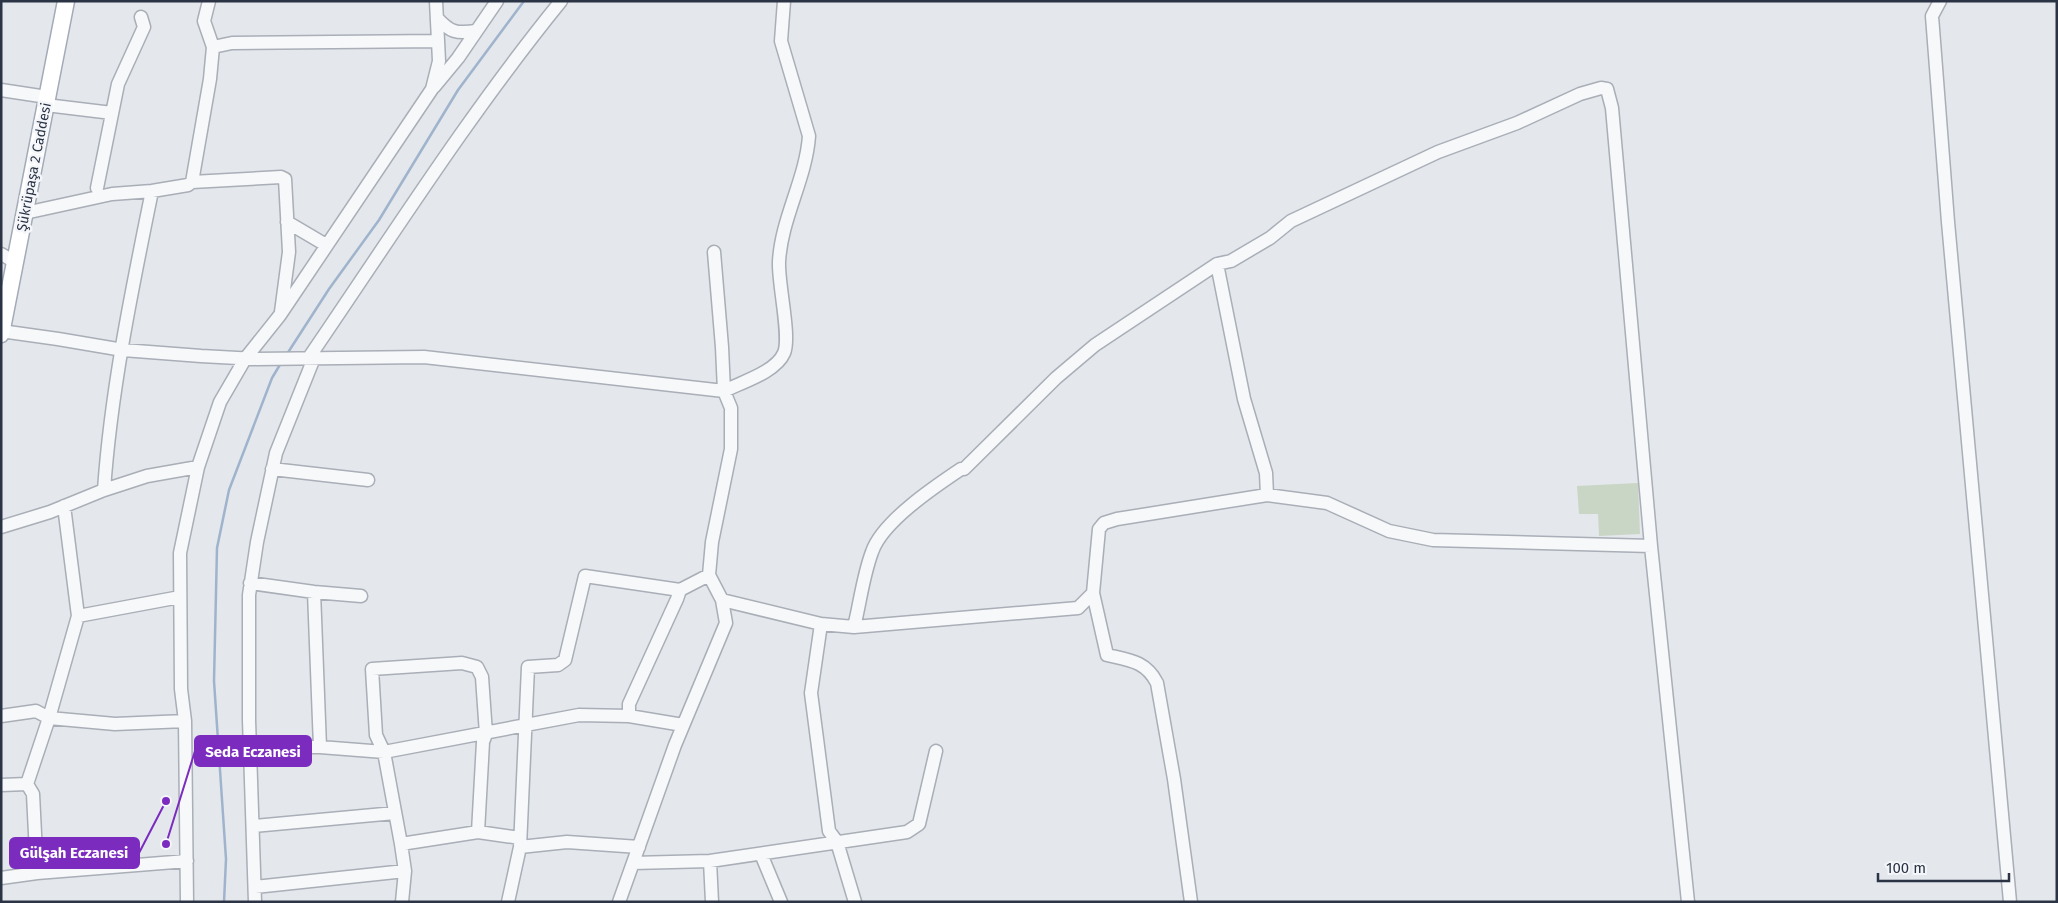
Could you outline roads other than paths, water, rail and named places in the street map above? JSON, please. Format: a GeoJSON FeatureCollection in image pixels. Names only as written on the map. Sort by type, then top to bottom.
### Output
{"type":"FeatureCollection","features":[{"type":"Feature","properties":{"kind":"main road","name":"Şükrüpaşa 2 Caddesi"},"geometry":{"type":"LineString","coordinates":[[1,332],[8,258],[25,213],[66,1]]}},
{"type":"Feature","properties":{"kind":"street"},"geometry":{"type":"LineString","coordinates":[[192,182],[210,79],[213,47],[204,21],[209,1]]}},
{"type":"Feature","properties":{"kind":"street"},"geometry":{"type":"LineString","coordinates":[[432,89],[439,61],[436,1]]}},
{"type":"Feature","properties":{"kind":"street"},"geometry":{"type":"LineString","coordinates":[[187,902],[185,721],[181,689],[180,553],[198,467],[220,402],[251,359],[432,89],[458,58],[497,1]]}},
{"type":"Feature","properties":{"kind":"street"},"geometry":{"type":"LineString","coordinates":[[255,902],[248,595],[276,453],[307,359],[462,133],[561,1]]}},
{"type":"Feature","properties":{"kind":"street"},"geometry":{"type":"LineString","coordinates":[[1,332],[58,338],[123,350],[251,359],[424,357],[724,391],[775,366],[785,352],[786,328],[778,276],[779,258],[791,206],[808,151],[809,136],[781,42],[784,1]]}},
{"type":"Feature","properties":{"kind":"street"},"geometry":{"type":"LineString","coordinates":[[1940,1],[1932,16],[1948,222],[2010,902]]}},
{"type":"Feature","properties":{"kind":"street"},"geometry":{"type":"LineString","coordinates":[[97,188],[118,84],[144,27],[141,16]]}},
{"type":"Feature","properties":{"kind":"street"},"geometry":{"type":"LineString","coordinates":[[437,18],[449,30],[456,32],[476,31]]}},
{"type":"Feature","properties":{"kind":"street"},"geometry":{"type":"LineString","coordinates":[[213,47],[232,43],[438,41]]}},
{"type":"Feature","properties":{"kind":"street"},"geometry":{"type":"LineString","coordinates":[[854,627],[872,552],[882,532],[934,486],[964,469],[1056,378],[1094,345],[1217,264],[1231,261],[1270,238],[1292,221],[1438,152],[1518,123],[1580,94],[1601,88],[1607,89],[1612,108],[1651,546],[1688,902]]}},
{"type":"Feature","properties":{"kind":"street"},"geometry":{"type":"LineString","coordinates":[[1,90],[112,113]]}},
{"type":"Feature","properties":{"kind":"street"},"geometry":{"type":"LineString","coordinates":[[25,213],[112,194],[152,191],[188,185],[192,182],[281,177],[285,179],[289,252],[280,315]]}},
{"type":"Feature","properties":{"kind":"street"},"geometry":{"type":"LineString","coordinates":[[104,490],[107,448],[152,191]]}},
{"type":"Feature","properties":{"kind":"street"},"geometry":{"type":"LineString","coordinates":[[287,222],[326,245]]}},
{"type":"Feature","properties":{"kind":"street"},"geometry":{"type":"LineString","coordinates":[[619,902],[683,726],[726,623],[722,600],[709,575],[712,542],[731,449],[732,408],[724,391],[714,252]]}},
{"type":"Feature","properties":{"kind":"street"},"geometry":{"type":"LineString","coordinates":[[1217,264],[1244,399],[1266,473],[1267,495]]}},
{"type":"Feature","properties":{"kind":"street"},"geometry":{"type":"LineString","coordinates":[[1,527],[50,512],[104,490],[147,476],[198,467]]}},
{"type":"Feature","properties":{"kind":"street"},"geometry":{"type":"LineString","coordinates":[[272,469],[368,480]]}},
{"type":"Feature","properties":{"kind":"street"},"geometry":{"type":"LineString","coordinates":[[1191,902],[1174,779],[1157,683],[1152,673],[1144,666],[1107,655],[1093,593],[1099,530],[1104,524],[1117,519],[1267,495],[1327,502],[1389,531],[1433,540],[1651,546]]}},
{"type":"Feature","properties":{"kind":"street"},"geometry":{"type":"LineString","coordinates":[[37,873],[33,794],[27,784],[49,718],[78,616],[64,506]]}},
{"type":"Feature","properties":{"kind":"street"},"geometry":{"type":"LineString","coordinates":[[508,902],[520,843],[528,667],[558,665],[565,660],[585,576],[680,590],[709,575]]}},
{"type":"Feature","properties":{"kind":"street"},"geometry":{"type":"LineString","coordinates":[[250,583],[314,592],[362,596]]}},
{"type":"Feature","properties":{"kind":"street"},"geometry":{"type":"LineString","coordinates":[[628,716],[629,704],[680,590]]}},
{"type":"Feature","properties":{"kind":"street"},"geometry":{"type":"LineString","coordinates":[[314,592],[320,747]]}},
{"type":"Feature","properties":{"kind":"street"},"geometry":{"type":"LineString","coordinates":[[722,600],[821,624],[854,627],[1078,608],[1093,593]]}},
{"type":"Feature","properties":{"kind":"street"},"geometry":{"type":"LineString","coordinates":[[78,616],[180,598]]}},
{"type":"Feature","properties":{"kind":"street"},"geometry":{"type":"LineString","coordinates":[[821,624],[811,693],[830,831],[837,842],[855,902]]}},
{"type":"Feature","properties":{"kind":"street"},"geometry":{"type":"LineString","coordinates":[[402,902],[404,871],[401,844],[384,752],[376,735],[372,669],[462,663],[477,668],[482,677],[486,734],[483,742],[478,832]]}},
{"type":"Feature","properties":{"kind":"street"},"geometry":{"type":"LineString","coordinates":[[1,716],[36,711],[49,718],[115,724],[185,721]]}},
{"type":"Feature","properties":{"kind":"street"},"geometry":{"type":"LineString","coordinates":[[250,747],[320,747],[384,752],[579,715],[628,716],[683,726]]}},
{"type":"Feature","properties":{"kind":"street"},"geometry":{"type":"LineString","coordinates":[[633,863],[710,861],[907,832],[920,824],[936,751]]}},
{"type":"Feature","properties":{"kind":"street"},"geometry":{"type":"LineString","coordinates":[[1,785],[27,784]]}},
{"type":"Feature","properties":{"kind":"street"},"geometry":{"type":"LineString","coordinates":[[253,826],[396,813]]}},
{"type":"Feature","properties":{"kind":"street"},"geometry":{"type":"LineString","coordinates":[[401,844],[478,832],[520,843],[567,842],[639,847]]}},
{"type":"Feature","properties":{"kind":"street"},"geometry":{"type":"LineString","coordinates":[[762,854],[781,902]]}},
{"type":"Feature","properties":{"kind":"street"},"geometry":{"type":"LineString","coordinates":[[1,878],[37,873],[187,861]]}},
{"type":"Feature","properties":{"kind":"street"},"geometry":{"type":"LineString","coordinates":[[710,861],[712,902]]}},
{"type":"Feature","properties":{"kind":"street"},"geometry":{"type":"LineString","coordinates":[[255,887],[404,871]]}},
{"type":"Feature","properties":{"kind":"waterway"},"geometry":{"type":"LineString","coordinates":[[287,354],[329,289],[379,220],[458,90],[524,1]]}},
{"type":"Feature","properties":{"kind":"waterway"},"geometry":{"type":"LineString","coordinates":[[224,902],[226,859],[214,681],[217,548],[229,490],[272,378],[281,363]]}},
{"type":"Feature","properties":{"kind":"place","name":"Gülşah Eczanesi"},"geometry":{"type":"Point","coordinates":[166,801]}},
{"type":"Feature","properties":{"kind":"place","name":"Seda Eczanesi"},"geometry":{"type":"Point","coordinates":[166,844]}}]}
